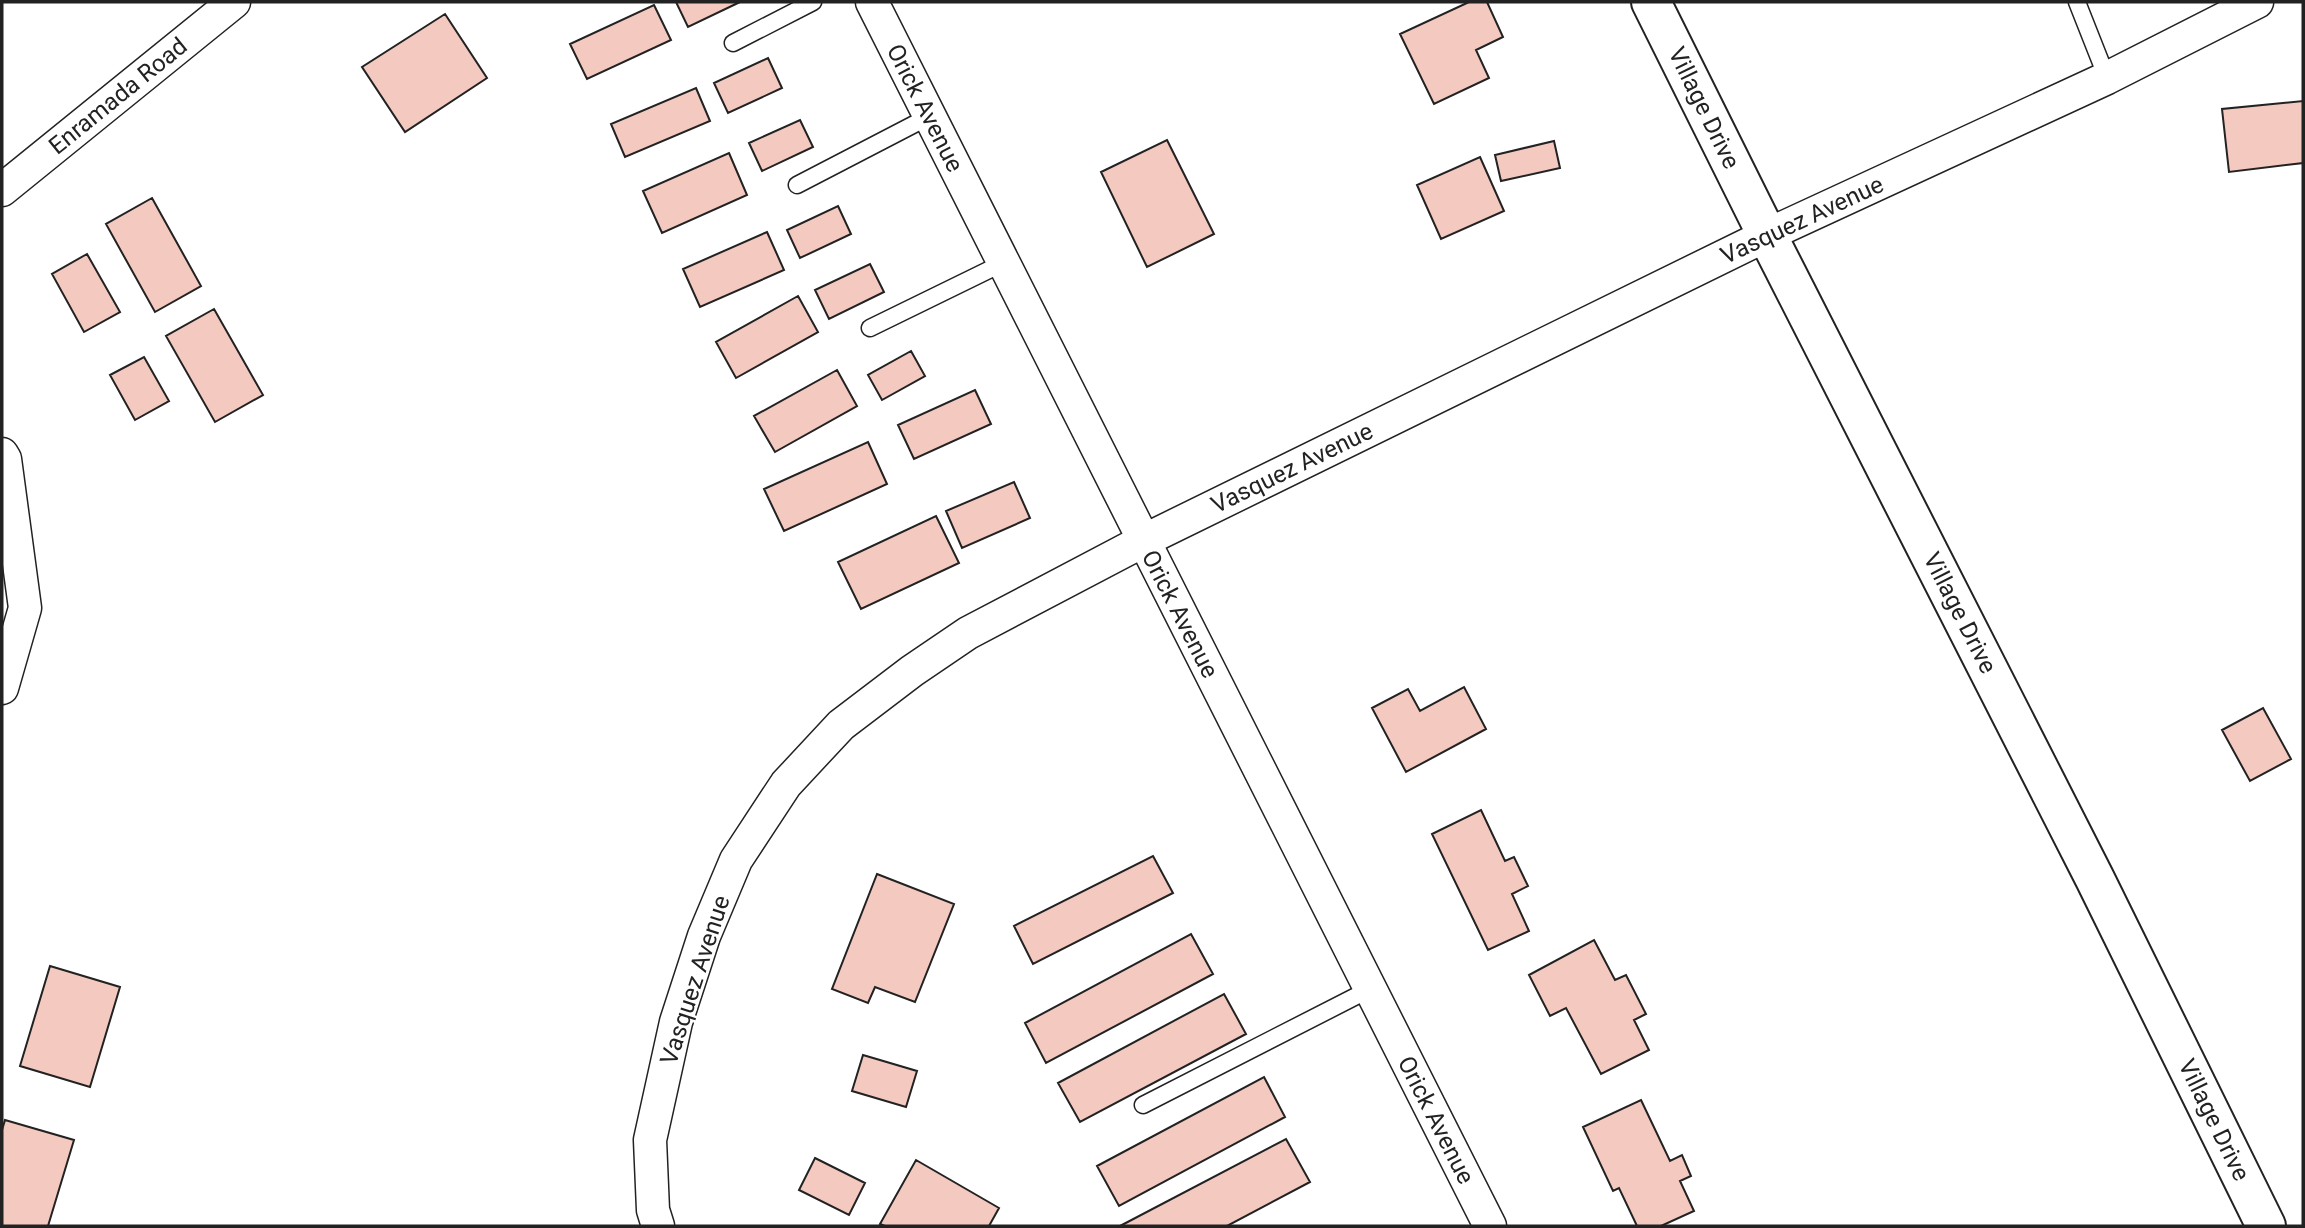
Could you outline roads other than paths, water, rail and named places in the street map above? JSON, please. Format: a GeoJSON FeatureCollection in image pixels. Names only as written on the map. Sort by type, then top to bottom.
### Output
{"type":"FeatureCollection","features":[{"type":"Feature","properties":{"kind":"main road","name":"Village Drive"},"geometry":{"type":"LineString","coordinates":[[1651,2],[2095,878],[2266,1226]]}},
{"type":"Feature","properties":{"kind":"street","name":"Enramada Road"},"geometry":{"type":"LineString","coordinates":[[2,190],[234,2]]}},
{"type":"Feature","properties":{"kind":"street","name":"Orick Avenue"},"geometry":{"type":"LineString","coordinates":[[872,2],[1490,1226]]}},
{"type":"Feature","properties":{"kind":"street","name":"Vasquez Avenue"},"geometry":{"type":"LineString","coordinates":[[659,1225],[653,1210],[650,1140],[676,1022],[704,936],[736,860],[786,784],[841,725],[968,633],[1143,541],[1767,235],[2107,78],[2258,2]]}},
{"type":"Feature","properties":{"kind":"street"},"geometry":{"type":"LineString","coordinates":[[2,454],[5,459],[25,608],[2,688]]}},
{"type":"Feature","properties":{"kind":"lane"},"geometry":{"type":"LineString","coordinates":[[733,43],[813,2]]}},
{"type":"Feature","properties":{"kind":"lane"},"geometry":{"type":"LineString","coordinates":[[2077,2],[2107,78]]}},
{"type":"Feature","properties":{"kind":"lane"},"geometry":{"type":"LineString","coordinates":[[797,185],[930,116]]}},
{"type":"Feature","properties":{"kind":"lane"},"geometry":{"type":"LineString","coordinates":[[870,328],[1003,263]]}},
{"type":"Feature","properties":{"kind":"lane"},"geometry":{"type":"LineString","coordinates":[[1143,1105],[1370,989]]}}]}
